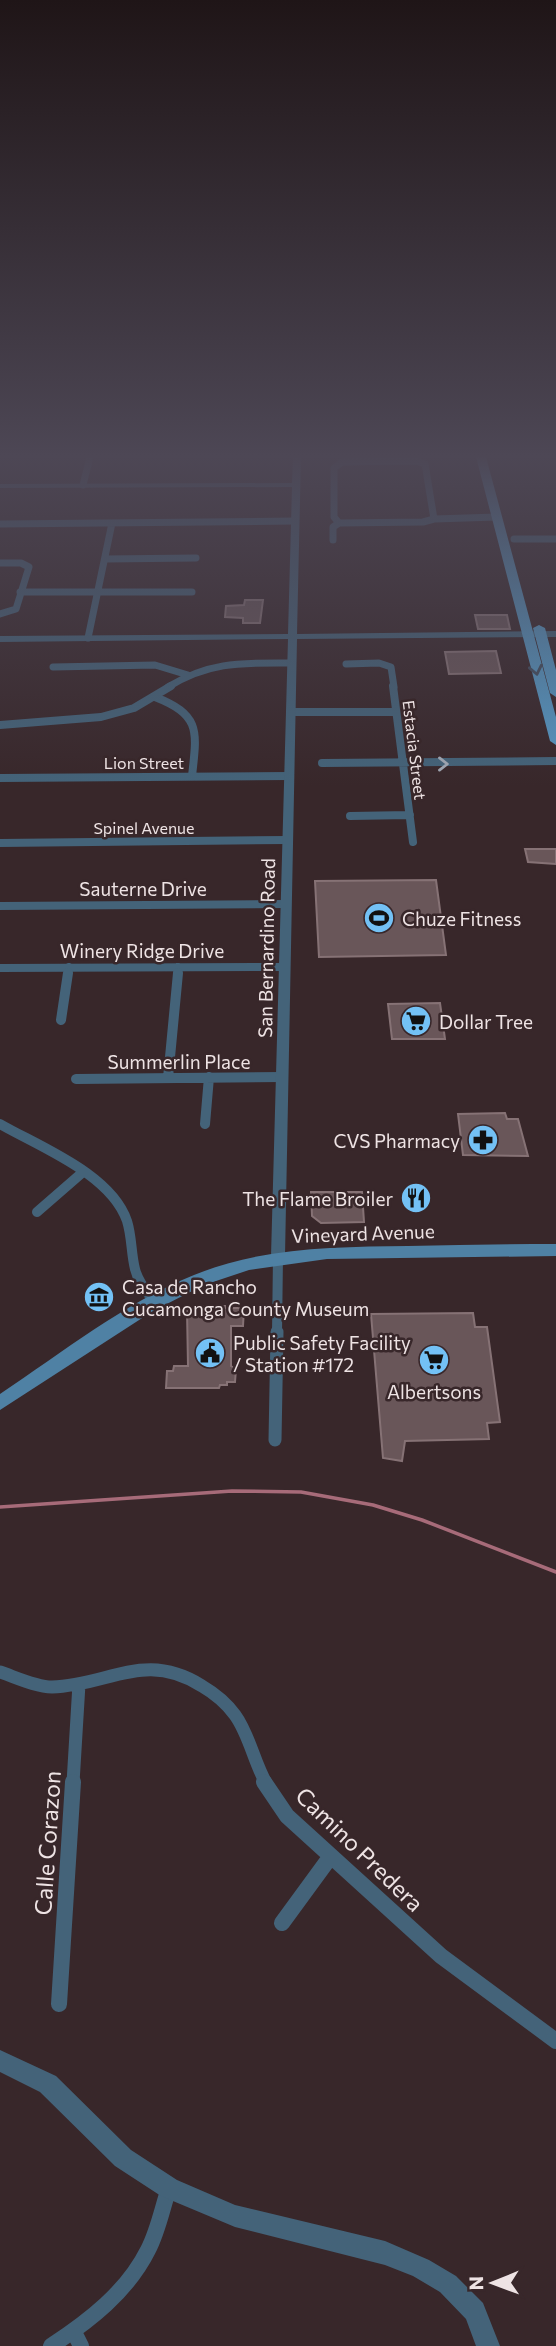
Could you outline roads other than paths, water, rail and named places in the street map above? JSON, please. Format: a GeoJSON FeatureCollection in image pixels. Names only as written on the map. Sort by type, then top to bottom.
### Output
{"type":"FeatureCollection","features":[{"type":"Feature","properties":{"kind":"main road"},"geometry":{"type":"LineString","coordinates":[[512,566],[556,693]]}},
{"type":"Feature","properties":{"kind":"main road"},"geometry":{"type":"LineString","coordinates":[[520,566],[534,634],[538,679],[556,741]]}},
{"type":"Feature","properties":{"kind":"main road","name":"Vineyard Avenue"},"geometry":{"type":"LineString","coordinates":[[0,1403],[154,1302],[201,1279],[278,1256],[365,1250],[556,1250]]}},
{"type":"Feature","properties":{"kind":"street"},"geometry":{"type":"LineString","coordinates":[[0,614],[16,609],[27,566]]}},
{"type":"Feature","properties":{"kind":"street"},"geometry":{"type":"LineString","coordinates":[[88,638],[103,566]]}},
{"type":"Feature","properties":{"kind":"street","name":"San Bernardino Road"},"geometry":{"type":"LineString","coordinates":[[275,1440],[294,566]]}},
{"type":"Feature","properties":{"kind":"street"},"geometry":{"type":"LineString","coordinates":[[20,592],[192,592]]}},
{"type":"Feature","properties":{"kind":"street"},"geometry":{"type":"LineString","coordinates":[[0,639],[556,634]]}},
{"type":"Feature","properties":{"kind":"street"},"geometry":{"type":"LineString","coordinates":[[0,725],[101,717],[134,708],[188,675],[223,664],[291,663]]}},
{"type":"Feature","properties":{"kind":"street","name":"Estacia Street"},"geometry":{"type":"LineString","coordinates":[[346,664],[386,664],[391,667],[413,842]]}},
{"type":"Feature","properties":{"kind":"street"},"geometry":{"type":"LineString","coordinates":[[53,667],[155,666],[188,675]]}},
{"type":"Feature","properties":{"kind":"street"},"geometry":{"type":"LineString","coordinates":[[155,697],[178,705],[193,719],[196,732],[192,776]]}},
{"type":"Feature","properties":{"kind":"street"},"geometry":{"type":"LineString","coordinates":[[290,712],[396,712]]}},
{"type":"Feature","properties":{"kind":"street"},"geometry":{"type":"LineString","coordinates":[[322,763],[484,764],[556,761]]}},
{"type":"Feature","properties":{"kind":"street","name":"Lion Street"},"geometry":{"type":"LineString","coordinates":[[0,778],[289,776]]}},
{"type":"Feature","properties":{"kind":"street"},"geometry":{"type":"LineString","coordinates":[[350,816],[410,815]]}},
{"type":"Feature","properties":{"kind":"street","name":"Spinel Avenue"},"geometry":{"type":"LineString","coordinates":[[0,843],[287,840]]}},
{"type":"Feature","properties":{"kind":"street","name":"Sauterne Drive"},"geometry":{"type":"LineString","coordinates":[[0,906],[286,904]]}},
{"type":"Feature","properties":{"kind":"street"},"geometry":{"type":"LineString","coordinates":[[61,1020],[69,967]]}},
{"type":"Feature","properties":{"kind":"street"},"geometry":{"type":"LineString","coordinates":[[168,1078],[178,967]]}},
{"type":"Feature","properties":{"kind":"street","name":"Winery Ridge Drive"},"geometry":{"type":"LineString","coordinates":[[0,968],[284,967]]}},
{"type":"Feature","properties":{"kind":"street"},"geometry":{"type":"LineString","coordinates":[[205,1124],[209,1077]]}},
{"type":"Feature","properties":{"kind":"street","name":"Summerlin Place"},"geometry":{"type":"LineString","coordinates":[[76,1079],[282,1077]]}},
{"type":"Feature","properties":{"kind":"street"},"geometry":{"type":"LineString","coordinates":[[0,1124],[83,1172],[109,1191],[124,1212],[131,1232],[135,1270],[154,1302]]}},
{"type":"Feature","properties":{"kind":"street"},"geometry":{"type":"LineString","coordinates":[[37,1212],[83,1172]]}},
{"type":"Feature","properties":{"kind":"street","name":"Camino Predera"},"geometry":{"type":"LineString","coordinates":[[0,1672],[48,1687],[79,1684],[118,1673],[153,1668],[188,1678],[213,1693],[235,1715],[264,1782],[287,1816],[441,1956],[556,2041]]}},
{"type":"Feature","properties":{"kind":"street","name":"Calle Corazon"},"geometry":{"type":"LineString","coordinates":[[60,2004],[79,1684]]}},
{"type":"Feature","properties":{"kind":"street"},"geometry":{"type":"LineString","coordinates":[[282,1923],[331,1856]]}},
{"type":"Feature","properties":{"kind":"street"},"geometry":{"type":"LineString","coordinates":[[0,2061],[48,2084],[123,2158],[169,2188],[235,2216],[385,2253],[421,2268],[448,2284],[475,2311],[488,2346]]}},
{"type":"Feature","properties":{"kind":"street"},"geometry":{"type":"LineString","coordinates":[[51,2346],[77,2339],[113,2299],[147,2251],[169,2188]]}},
{"type":"Feature","properties":{"kind":"waterway"},"geometry":{"type":"LineString","coordinates":[[0,1507],[232,1491],[301,1492],[373,1505],[422,1520],[556,1572]]}},
{"type":"Feature","properties":{"kind":"place","name":"Chuze Fitness"},"geometry":{"type":"Point","coordinates":[379,918]}},
{"type":"Feature","properties":{"kind":"place","name":"Dollar Tree"},"geometry":{"type":"Point","coordinates":[416,1021]}},
{"type":"Feature","properties":{"kind":"place","name":"CVS Pharmacy"},"geometry":{"type":"Point","coordinates":[483,1140]}},
{"type":"Feature","properties":{"kind":"place","name":"The Flame Broiler"},"geometry":{"type":"Point","coordinates":[416,1198]}},
{"type":"Feature","properties":{"kind":"place","name":"Casa de Rancho Cucamonga County Museum"},"geometry":{"type":"Point","coordinates":[99,1297]}},
{"type":"Feature","properties":{"kind":"place","name":"Public Safety Facility / Station #172"},"geometry":{"type":"Point","coordinates":[210,1353]}},
{"type":"Feature","properties":{"kind":"place","name":"Albertsons"},"geometry":{"type":"Point","coordinates":[434,1360]}}]}
